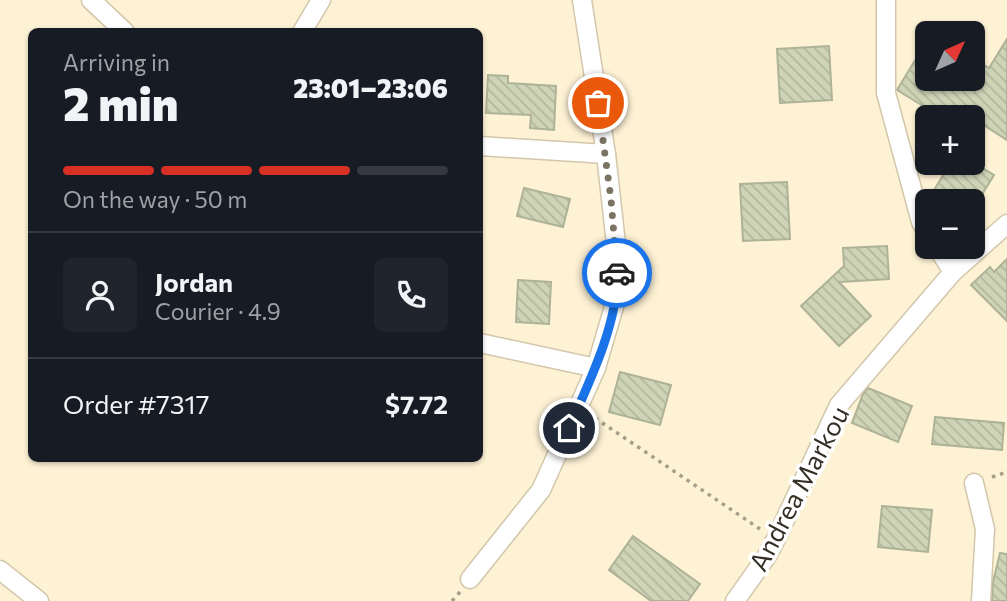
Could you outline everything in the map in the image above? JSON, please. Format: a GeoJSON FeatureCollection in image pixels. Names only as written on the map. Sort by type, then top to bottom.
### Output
{"type":"FeatureCollection","features":[{"type":"Feature","properties":{"kind":"street"},"geometry":{"type":"LineString","coordinates":[[91,0],[121,28]]}},
{"type":"Feature","properties":{"kind":"street"},"geometry":{"type":"LineString","coordinates":[[304,28],[321,0]]}},
{"type":"Feature","properties":{"kind":"street"},"geometry":{"type":"LineString","coordinates":[[470,579],[541,490],[596,368],[618,293],[616,244],[606,154],[582,0]]}},
{"type":"Feature","properties":{"kind":"street"},"geometry":{"type":"LineString","coordinates":[[886,0],[886,93],[915,200]]}},
{"type":"Feature","properties":{"kind":"street"},"geometry":{"type":"LineString","coordinates":[[483,146],[606,154]]}},
{"type":"Feature","properties":{"kind":"street","name":"Andrea Markou"},"geometry":{"type":"LineString","coordinates":[[735,601],[776,539],[839,405],[953,272],[1007,224]]}},
{"type":"Feature","properties":{"kind":"street"},"geometry":{"type":"LineString","coordinates":[[945,259],[953,272]]}},
{"type":"Feature","properties":{"kind":"street"},"geometry":{"type":"LineString","coordinates":[[483,344],[596,368]]}},
{"type":"Feature","properties":{"kind":"street"},"geometry":{"type":"LineString","coordinates":[[974,483],[985,529],[981,601]]}},
{"type":"Feature","properties":{"kind":"street"},"geometry":{"type":"LineString","coordinates":[[0,570],[39,601]]}},
{"type":"Feature","properties":{"kind":"path"},"geometry":{"type":"LineString","coordinates":[[578,407],[776,539]]}},
{"type":"Feature","properties":{"kind":"building"},"geometry":{"type":"Polygon","coordinates":[[[1007,39],[1007,140],[985,126],[985,105],[921,105],[897,90],[915,60],[915,91],[985,91],[985,66],[989,68],[1007,39]]]}},
{"type":"Feature","properties":{"kind":"building"},"geometry":{"type":"Polygon","coordinates":[[[829,46],[832,100],[780,103],[777,49],[829,46]]]}},
{"type":"Feature","properties":{"kind":"building"},"geometry":{"type":"Polygon","coordinates":[[[488,75],[508,76],[508,83],[556,86],[554,130],[530,128],[531,115],[486,113],[488,75]]]}},
{"type":"Feature","properties":{"kind":"building"},"geometry":{"type":"Polygon","coordinates":[[[985,170],[994,175],[985,190],[935,189],[943,175],[985,175],[985,170]]]}},
{"type":"Feature","properties":{"kind":"building"},"geometry":{"type":"Polygon","coordinates":[[[787,182],[790,239],[743,241],[740,184],[787,182]]]}},
{"type":"Feature","properties":{"kind":"building"},"geometry":{"type":"Polygon","coordinates":[[[524,188],[570,199],[563,227],[517,216],[524,188]]]}},
{"type":"Feature","properties":{"kind":"building"},"geometry":{"type":"Polygon","coordinates":[[[887,246],[889,279],[839,282],[871,316],[839,346],[801,306],[844,266],[843,248],[887,246]]]}},
{"type":"Feature","properties":{"kind":"building"},"geometry":{"type":"Polygon","coordinates":[[[1007,259],[1007,321],[971,285],[990,267],[994,272],[1007,259]]]}},
{"type":"Feature","properties":{"kind":"building"},"geometry":{"type":"Polygon","coordinates":[[[518,280],[551,282],[549,324],[516,322],[518,280]]]}},
{"type":"Feature","properties":{"kind":"building"},"geometry":{"type":"Polygon","coordinates":[[[620,372],[671,385],[660,425],[609,412],[620,372]]]}},
{"type":"Feature","properties":{"kind":"building"},"geometry":{"type":"Polygon","coordinates":[[[868,388],[912,406],[898,442],[852,423],[868,388]]]}},
{"type":"Feature","properties":{"kind":"building"},"geometry":{"type":"Polygon","coordinates":[[[935,417],[1004,423],[1002,450],[932,444],[935,417]]]}},
{"type":"Feature","properties":{"kind":"building"},"geometry":{"type":"Polygon","coordinates":[[[882,506],[932,510],[928,552],[878,547],[882,506]]]}},
{"type":"Feature","properties":{"kind":"building"},"geometry":{"type":"Polygon","coordinates":[[[633,536],[700,584],[688,601],[651,601],[609,570],[633,536]]]}},
{"type":"Feature","properties":{"kind":"building"},"geometry":{"type":"Polygon","coordinates":[[[1000,553],[1007,554],[1007,601],[992,601],[993,582],[1000,553]]]}},
{"type":"Feature","properties":{"kind":"way so far"},"geometry":{"type":"LineString","coordinates":[[598,103],[606,154],[617,273]]}},
{"type":"Feature","properties":{"kind":"route"},"geometry":{"type":"LineString","coordinates":[[569,428],[596,368],[618,293],[617,273]]}}]}
